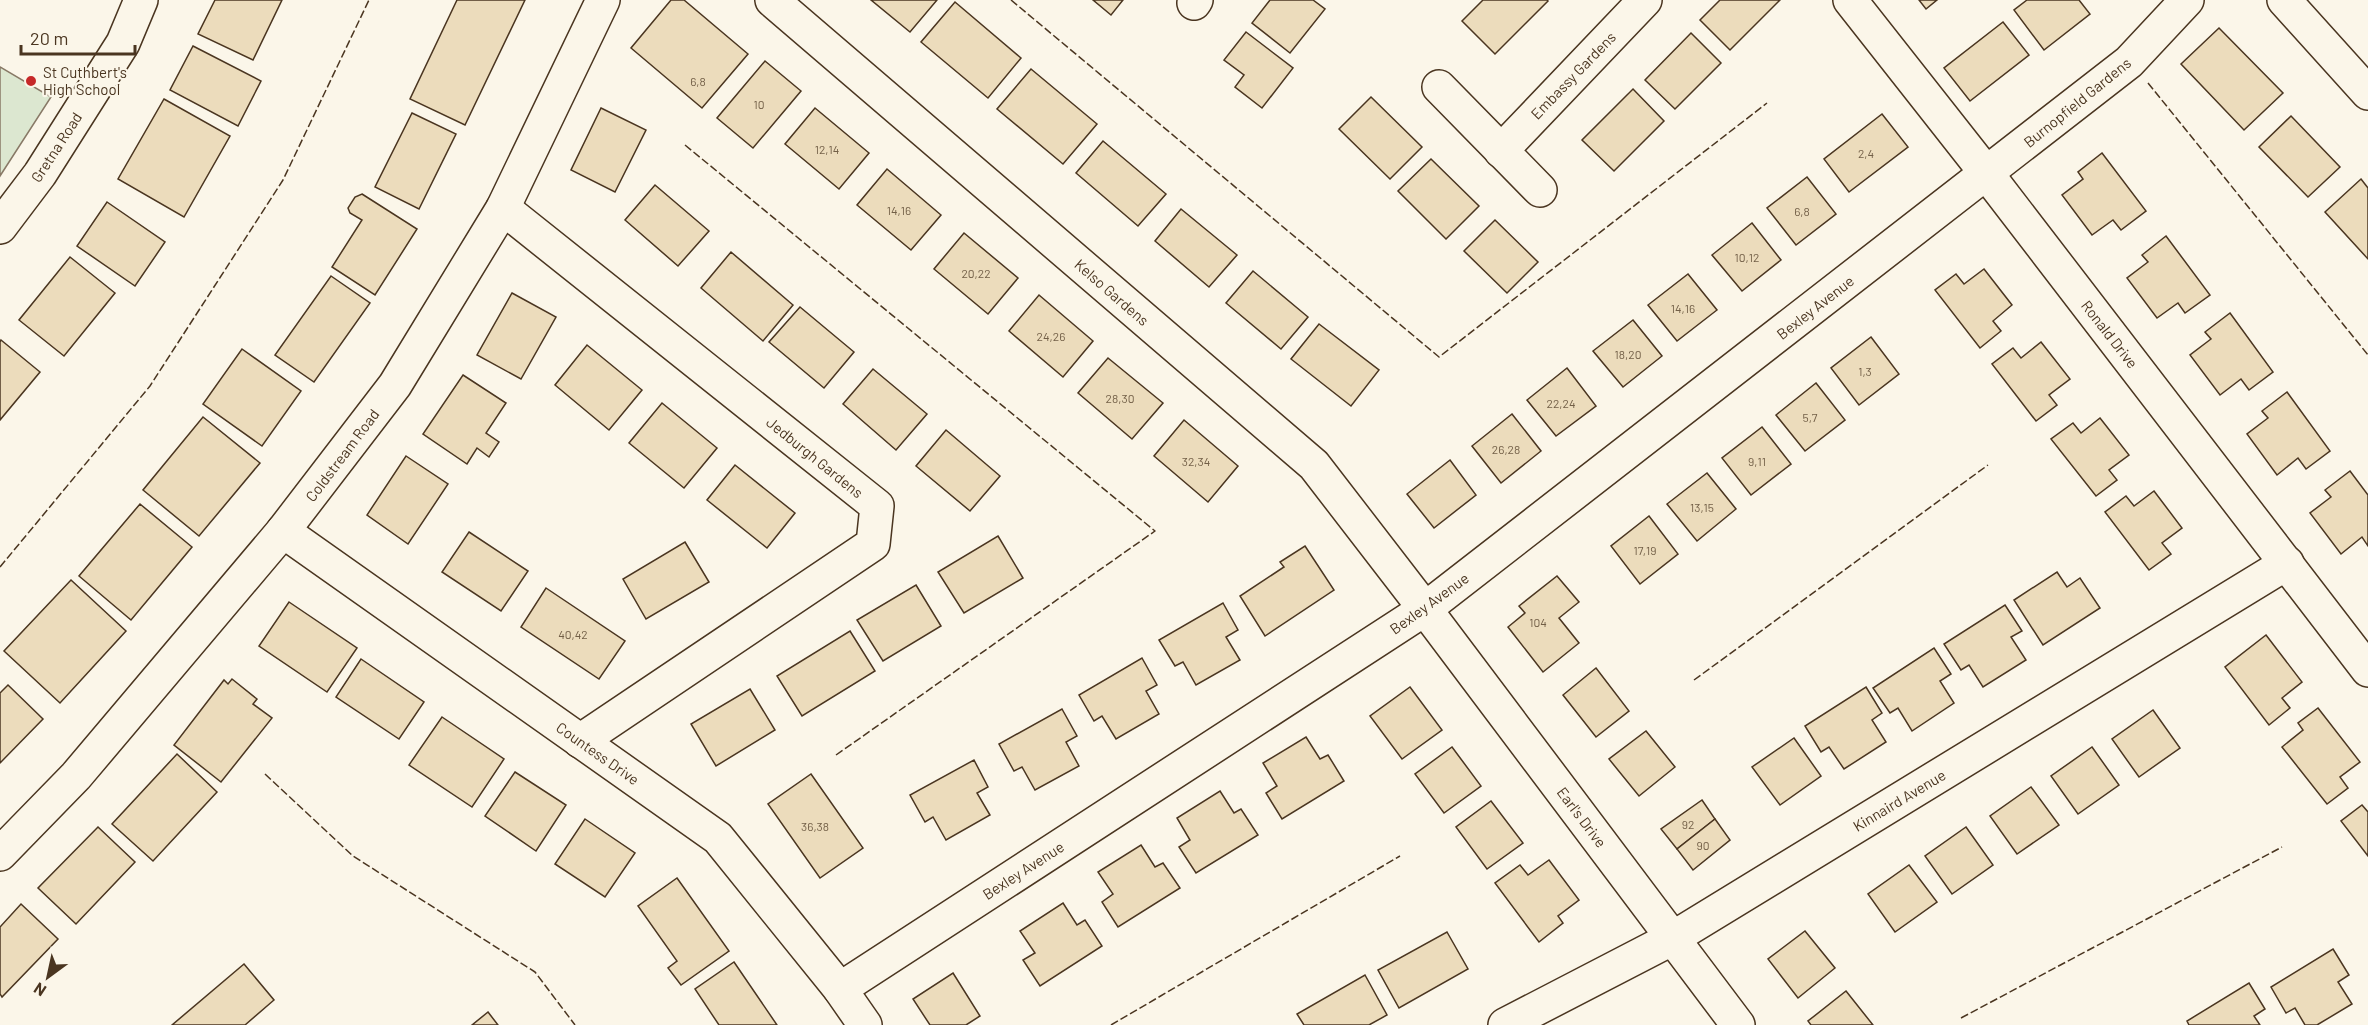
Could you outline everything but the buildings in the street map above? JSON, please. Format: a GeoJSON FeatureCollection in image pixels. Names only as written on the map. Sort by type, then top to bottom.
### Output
{"type":"FeatureCollection","features":[{"type":"Feature","properties":{"kind":"street","name":"Gretna Road"},"geometry":{"type":"LineString","coordinates":[[0,227],[40,174],[123,43],[141,0]]}},
{"type":"Feature","properties":{"kind":"street","name":"Coldstream Road"},"geometry":{"type":"LineString","coordinates":[[0,854],[76,776],[283,531],[395,385],[503,208],[603,0]]}},
{"type":"Feature","properties":{"kind":"street","name":"Kelso Gardens"},"geometry":{"type":"LineString","coordinates":[[772,0],[1314,465],[1425,609]]}},
{"type":"Feature","properties":{"kind":"street","name":"Embassy Gardens"},"geometry":{"type":"LineString","coordinates":[[1501,151],[1645,0]]}},
{"type":"Feature","properties":{"kind":"street","name":"Ronald Drive"},"geometry":{"type":"LineString","coordinates":[[1850,0],[1988,174],[2368,670]]}},
{"type":"Feature","properties":{"kind":"street","name":"Burnopfield Gardens"},"geometry":{"type":"LineString","coordinates":[[1988,174],[2129,62],[2187,0]]}},
{"type":"Feature","properties":{"kind":"street"},"geometry":{"type":"LineString","coordinates":[[2284,0],[2368,93]]}},
{"type":"Feature","properties":{"kind":"street"},"geometry":{"type":"LineString","coordinates":[[1439,87],[1540,190]]}},
{"type":"Feature","properties":{"kind":"street","name":"Bexley Avenue"},"geometry":{"type":"LineString","coordinates":[[840,989],[1425,609],[1988,174]]}},
{"type":"Feature","properties":{"kind":"street","name":"Jedburgh Gardens"},"geometry":{"type":"LineString","coordinates":[[503,208],[877,506],[873,544],[580,741]]}},
{"type":"Feature","properties":{"kind":"street","name":"Countess Drive"},"geometry":{"type":"LineString","coordinates":[[283,531],[718,838],[840,989],[865,1025]]}},
{"type":"Feature","properties":{"kind":"street","name":"Kinnaird Avenue"},"geometry":{"type":"LineString","coordinates":[[1505,1025],[1673,938],[2287,563]]}},
{"type":"Feature","properties":{"kind":"street","name":"Earl's Drive"},"geometry":{"type":"LineString","coordinates":[[1425,609],[1738,1025]]}},
{"type":"Feature","properties":{"kind":"green space"},"geometry":{"type":"Polygon","coordinates":[[[0,67],[51,97],[0,176],[0,67]]]}},
{"type":"Feature","properties":{"kind":"fence"},"geometry":{"type":"LineString","coordinates":[[0,567],[150,386],[283,180],[369,0]]}},
{"type":"Feature","properties":{"kind":"fence"},"geometry":{"type":"LineString","coordinates":[[1011,0],[1439,357],[1767,103]]}},
{"type":"Feature","properties":{"kind":"fence"},"geometry":{"type":"LineString","coordinates":[[2148,83],[2368,355]]}},
{"type":"Feature","properties":{"kind":"fence"},"geometry":{"type":"LineString","coordinates":[[685,145],[1155,531],[836,755]]}},
{"type":"Feature","properties":{"kind":"fence"},"geometry":{"type":"LineString","coordinates":[[1694,680],[1988,465]]}},
{"type":"Feature","properties":{"kind":"fence"},"geometry":{"type":"LineString","coordinates":[[265,774],[353,856],[535,972],[575,1025]]}},
{"type":"Feature","properties":{"kind":"fence"},"geometry":{"type":"LineString","coordinates":[[1961,1018],[2282,847]]}},
{"type":"Feature","properties":{"kind":"fence"},"geometry":{"type":"LineString","coordinates":[[1111,1025],[1400,856]]}},
{"type":"Feature","properties":{"kind":"place","name":"St Cuthbert's High School"},"geometry":{"type":"Point","coordinates":[31,81]}}]}
